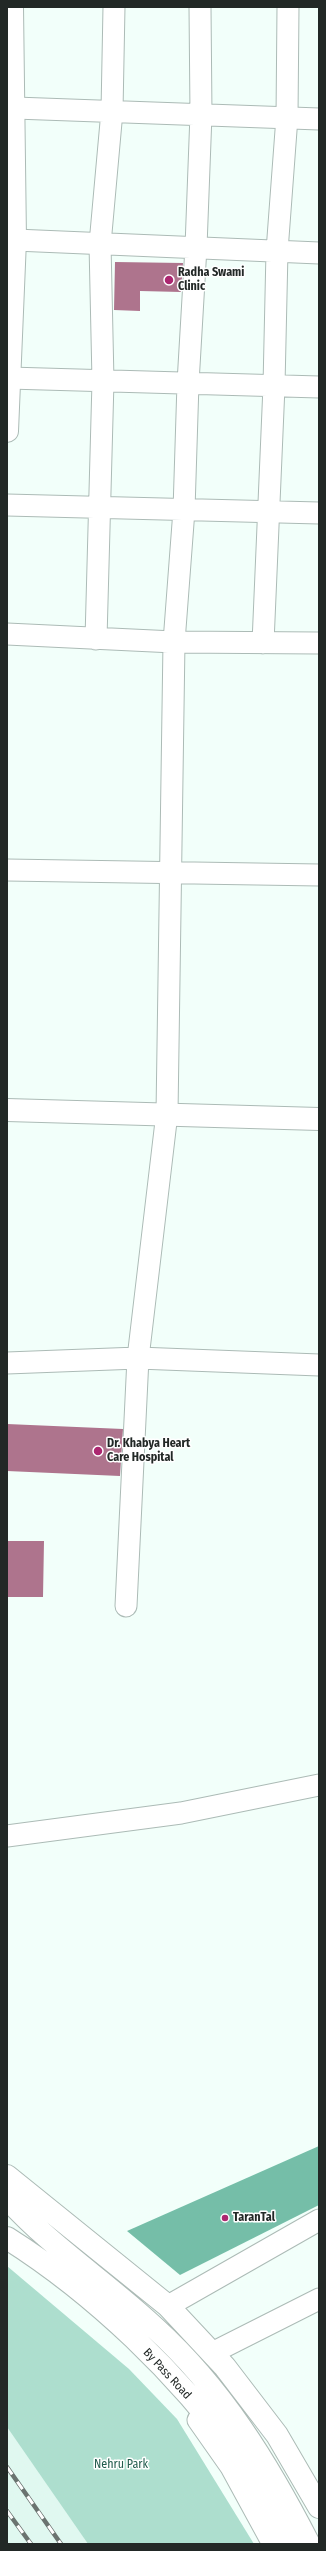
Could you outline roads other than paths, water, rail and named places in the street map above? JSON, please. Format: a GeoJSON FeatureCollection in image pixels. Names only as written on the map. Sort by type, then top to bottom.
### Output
{"type":"FeatureCollection","features":[{"type":"Feature","properties":{"kind":"street"},"geometry":{"type":"LineString","coordinates":[[7,431],[9,378],[9,296],[15,240],[15,108],[12,7]]}},
{"type":"Feature","properties":{"kind":"street"},"geometry":{"type":"LineString","coordinates":[[96,638],[103,381],[100,244],[112,111],[114,7]]}},
{"type":"Feature","properties":{"kind":"street"},"geometry":{"type":"LineString","coordinates":[[126,1606],[138,1358],[167,1113],[174,642],[184,510],[188,383],[196,248],[201,114],[200,7]]}},
{"type":"Feature","properties":{"kind":"street"},"geometry":{"type":"LineString","coordinates":[[263,643],[274,386],[277,251],[287,117],[288,7]]}},
{"type":"Feature","properties":{"kind":"street"},"geometry":{"type":"LineString","coordinates":[[15,108],[319,119]]}},
{"type":"Feature","properties":{"kind":"street"},"geometry":{"type":"LineString","coordinates":[[15,240],[319,253]]}},
{"type":"Feature","properties":{"kind":"street"},"geometry":{"type":"LineString","coordinates":[[9,378],[319,388]]}},
{"type":"Feature","properties":{"kind":"street"},"geometry":{"type":"LineString","coordinates":[[7,505],[319,513]]}},
{"type":"Feature","properties":{"kind":"street"},"geometry":{"type":"LineString","coordinates":[[7,634],[174,642],[319,644]]}},
{"type":"Feature","properties":{"kind":"street"},"geometry":{"type":"LineString","coordinates":[[7,870],[170,874],[319,875]]}},
{"type":"Feature","properties":{"kind":"street"},"geometry":{"type":"LineString","coordinates":[[7,1110],[167,1113],[319,1119]]}},
{"type":"Feature","properties":{"kind":"street"},"geometry":{"type":"LineString","coordinates":[[7,1364],[138,1358],[319,1365]]}},
{"type":"Feature","properties":{"kind":"street"},"geometry":{"type":"LineString","coordinates":[[7,1836],[181,1813],[319,1785]]}},
{"type":"Feature","properties":{"kind":"street"},"geometry":{"type":"LineString","coordinates":[[7,2176],[168,2306],[212,2353],[277,2435],[319,2507]]}},
{"type":"Feature","properties":{"kind":"street"},"geometry":{"type":"LineString","coordinates":[[7,2198],[79,2266],[155,2328],[192,2364],[217,2394],[256,2448],[309,2544]]}},
{"type":"Feature","properties":{"kind":"street"},"geometry":{"type":"LineString","coordinates":[[168,2306],[319,2220]]}},
{"type":"Feature","properties":{"kind":"street"},"geometry":{"type":"LineString","coordinates":[[7,2222],[79,2266]]}},
{"type":"Feature","properties":{"kind":"street","name":"By Pass Road"},"geometry":{"type":"LineString","coordinates":[[7,2238],[76,2289],[136,2341],[194,2402],[241,2461],[288,2544]]}},
{"type":"Feature","properties":{"kind":"street"},"geometry":{"type":"LineString","coordinates":[[212,2353],[319,2299]]}},
{"type":"Feature","properties":{"kind":"street"},"geometry":{"type":"LineString","coordinates":[[136,2341],[231,2467],[273,2544]]}},
{"type":"Feature","properties":{"kind":"railway"},"geometry":{"type":"LineString","coordinates":[[7,2467],[61,2544]]}},
{"type":"Feature","properties":{"kind":"railway"},"geometry":{"type":"LineString","coordinates":[[7,2511],[31,2544]]}},
{"type":"Feature","properties":{"kind":"place","name":"Radha Swami Clinic"},"geometry":{"type":"Point","coordinates":[169,280]}},
{"type":"Feature","properties":{"kind":"place","name":"Dr. Khabya Heart Care Hospital"},"geometry":{"type":"Point","coordinates":[98,1451]}},
{"type":"Feature","properties":{"kind":"place","name":"TaranTal"},"geometry":{"type":"Point","coordinates":[225,2218]}},
{"type":"Feature","properties":{"kind":"park label","name":"Nehru Park"},"geometry":{"type":"Point","coordinates":[121,2465]}}]}
